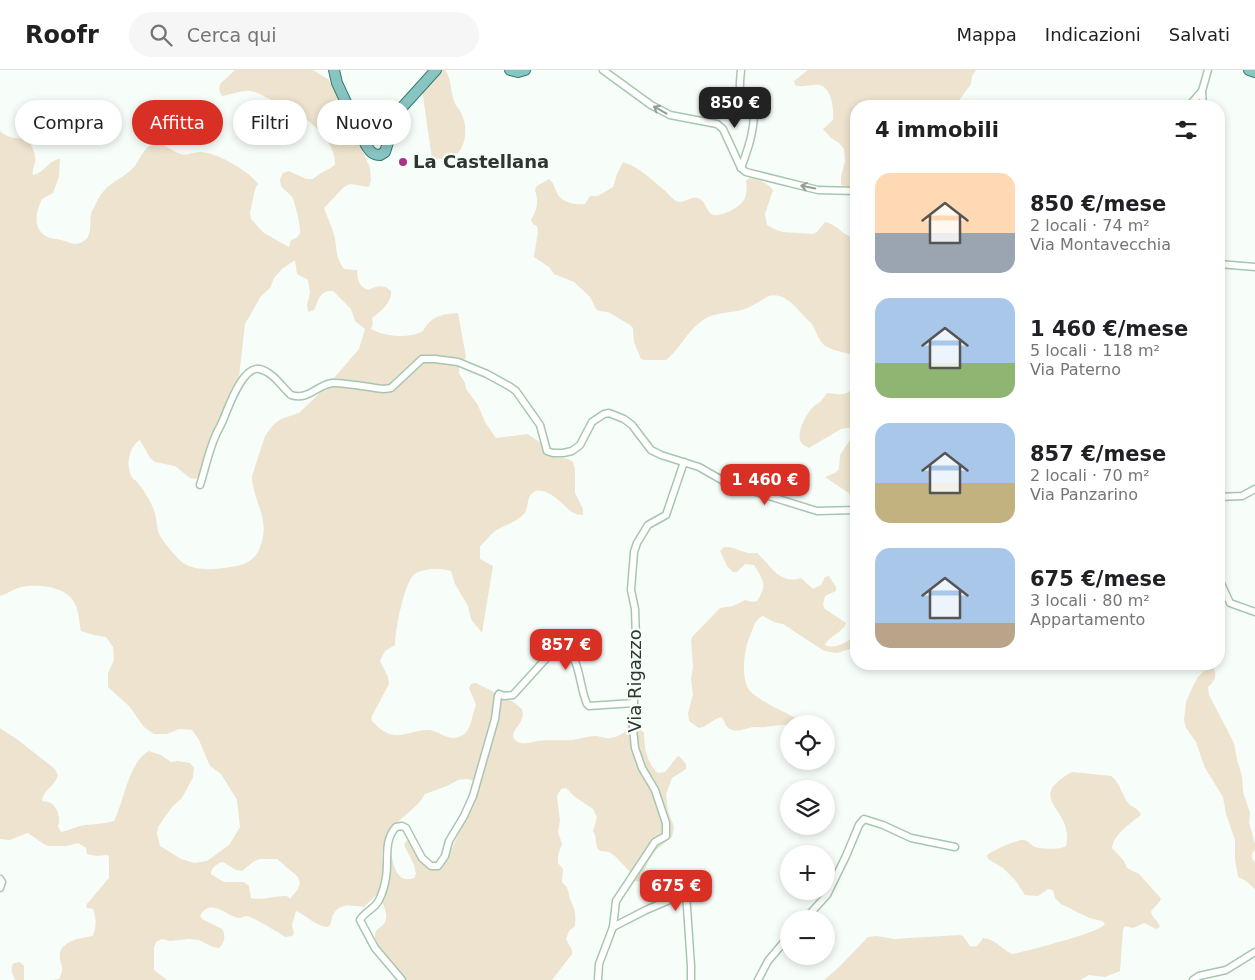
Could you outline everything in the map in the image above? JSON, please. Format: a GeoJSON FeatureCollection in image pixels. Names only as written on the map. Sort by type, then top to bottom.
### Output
{"type":"FeatureCollection","features":[{"type":"Feature","properties":{"kind":"main road"},"geometry":{"type":"LineString","coordinates":[[334,70],[337,83],[366,145],[370,152],[380,156],[385,152],[397,112],[436,70]]}},
{"type":"Feature","properties":{"kind":"main road"},"geometry":{"type":"LineString","coordinates":[[510,70],[518,72],[525,70]]}},
{"type":"Feature","properties":{"kind":"main road"},"geometry":{"type":"LineString","coordinates":[[1250,70],[1255,72]]}},
{"type":"Feature","properties":{"kind":"street"},"geometry":{"type":"LineString","coordinates":[[603,70],[651,105],[670,115],[717,124],[723,129],[741,168],[746,172],[818,190],[850,191]]}},
{"type":"Feature","properties":{"kind":"street"},"geometry":{"type":"LineString","coordinates":[[741,70],[739,92],[741,98],[754,112],[754,120],[751,142],[741,168]]}},
{"type":"Feature","properties":{"kind":"street"},"geometry":{"type":"LineString","coordinates":[[1203,100],[1202,91],[1208,70]]}},
{"type":"Feature","properties":{"kind":"street"},"geometry":{"type":"LineString","coordinates":[[1194,100],[1202,91]]}},
{"type":"Feature","properties":{"kind":"street"},"geometry":{"type":"LineString","coordinates":[[1225,264],[1255,267]]}},
{"type":"Feature","properties":{"kind":"street"},"geometry":{"type":"LineString","coordinates":[[200,485],[214,438],[223,422],[233,395],[251,371],[259,369],[265,371],[291,395],[296,397],[311,394],[326,384],[334,382],[384,389],[391,388],[422,359],[435,359],[458,362],[487,374],[516,391],[540,425],[548,450],[553,453],[572,451],[580,445],[592,422],[609,413],[624,419],[632,425],[651,450],[699,467],[727,483],[817,511],[850,510]]}},
{"type":"Feature","properties":{"kind":"street","name":"Via Rigazzo"},"geometry":{"type":"LineString","coordinates":[[598,980],[599,964],[613,927],[616,901],[655,842],[666,836],[666,823],[655,790],[642,768],[635,748],[633,729],[636,638],[635,609],[631,590],[634,552],[648,525],[666,515],[684,462]]}},
{"type":"Feature","properties":{"kind":"street"},"geometry":{"type":"LineString","coordinates":[[1225,496],[1242,496],[1255,489]]}},
{"type":"Feature","properties":{"kind":"street"},"geometry":{"type":"LineString","coordinates":[[1225,591],[1230,602],[1255,612]]}},
{"type":"Feature","properties":{"kind":"street"},"geometry":{"type":"LineString","coordinates":[[402,980],[375,948],[360,920],[363,914],[379,900],[386,878],[386,851],[390,837],[396,827],[402,826],[406,828],[422,858],[431,866],[438,866],[445,856],[449,840],[464,816],[472,796],[496,719],[499,694],[504,696],[513,695],[552,652],[565,648],[572,656],[589,706],[634,704]]}},
{"type":"Feature","properties":{"kind":"street"},"geometry":{"type":"LineString","coordinates":[[813,910],[827,895],[859,825],[864,819],[911,838],[955,847]]}},
{"type":"Feature","properties":{"kind":"street"},"geometry":{"type":"LineString","coordinates":[[0,879],[2,882],[0,888]]}},
{"type":"Feature","properties":{"kind":"street"},"geometry":{"type":"LineString","coordinates":[[613,927],[686,893],[692,966],[691,980]]}},
{"type":"Feature","properties":{"kind":"street"},"geometry":{"type":"LineString","coordinates":[[758,980],[768,961],[780,947]]}},
{"type":"Feature","properties":{"kind":"street"},"geometry":{"type":"LineString","coordinates":[[1193,980],[1199,976],[1226,970],[1255,952]]}},
{"type":"Feature","properties":{"kind":"shaded area"},"geometry":{"type":"Polygon","coordinates":[[[235,70],[313,70],[328,79],[341,100],[317,100],[317,128],[307,120],[307,100],[271,100],[258,93],[249,91],[222,96],[219,90],[220,84],[235,70]]]}},
{"type":"Feature","properties":{"kind":"shaded area"},"geometry":{"type":"Polygon","coordinates":[[[440,70],[445,70],[447,74],[453,99],[460,110],[465,124],[465,133],[464,143],[458,153],[450,157],[432,159],[422,89],[440,70]]]}},
{"type":"Feature","properties":{"kind":"shaded area"},"geometry":{"type":"Polygon","coordinates":[[[808,70],[976,70],[972,76],[971,84],[959,100],[850,100],[850,187],[841,185],[841,176],[845,162],[844,149],[823,129],[833,120],[832,105],[827,90],[819,85],[795,85],[794,81],[808,70]]]}},
{"type":"Feature","properties":{"kind":"shaded area"},"geometry":{"type":"Polygon","coordinates":[[[0,131],[15,138],[15,145],[31,145],[35,156],[33,175],[60,159],[59,177],[53,193],[42,199],[37,221],[40,231],[44,235],[75,244],[87,238],[90,230],[91,213],[105,190],[134,167],[147,148],[151,145],[164,145],[183,154],[200,152],[215,155],[232,163],[254,179],[258,184],[255,189],[250,213],[251,219],[264,233],[289,247],[291,240],[300,233],[300,226],[293,200],[281,186],[280,179],[283,173],[289,171],[306,179],[313,179],[335,165],[329,145],[360,145],[370,168],[371,181],[369,187],[350,184],[344,187],[324,208],[333,232],[337,256],[344,269],[357,270],[360,285],[368,290],[380,286],[391,291],[388,303],[372,318],[373,324],[371,329],[390,335],[404,336],[417,334],[423,331],[433,319],[447,314],[458,313],[466,357],[459,367],[459,373],[466,389],[478,405],[485,422],[496,438],[528,434],[538,441],[550,454],[573,462],[575,469],[575,493],[583,509],[583,515],[579,515],[547,493],[536,491],[530,495],[524,514],[517,520],[494,532],[480,546],[480,559],[493,566],[482,633],[471,619],[468,606],[455,584],[451,571],[429,569],[416,573],[404,595],[395,645],[385,651],[380,661],[388,677],[389,684],[371,718],[372,721],[383,731],[392,735],[429,730],[451,738],[459,737],[466,732],[471,724],[476,705],[469,688],[471,684],[476,683],[512,701],[522,709],[522,719],[513,733],[513,737],[519,743],[572,740],[592,736],[614,737],[627,730],[629,717],[636,711],[640,713],[641,730],[644,733],[647,755],[654,769],[658,773],[665,772],[679,756],[686,764],[686,769],[672,778],[666,794],[668,811],[674,827],[672,837],[656,850],[648,862],[640,881],[632,882],[631,873],[616,857],[609,852],[600,851],[597,848],[593,831],[597,817],[593,809],[575,797],[566,788],[561,789],[557,796],[560,821],[558,832],[562,844],[558,855],[558,863],[563,869],[562,882],[568,890],[574,910],[575,926],[569,931],[566,939],[572,954],[552,980],[406,980],[378,948],[375,936],[386,917],[382,902],[386,889],[391,854],[397,873],[408,879],[414,878],[416,874],[414,865],[404,845],[410,839],[422,863],[430,868],[442,866],[449,857],[456,838],[477,796],[479,782],[467,779],[458,780],[425,794],[418,804],[390,829],[382,853],[383,868],[378,893],[364,907],[346,906],[338,909],[328,927],[316,923],[296,911],[292,925],[294,934],[285,937],[251,917],[239,918],[219,909],[209,908],[204,910],[200,916],[202,919],[222,929],[224,936],[223,944],[219,948],[199,940],[189,939],[170,941],[162,939],[156,942],[154,948],[154,970],[167,980],[53,980],[59,979],[62,973],[60,953],[62,948],[71,941],[93,936],[95,916],[93,909],[87,908],[86,905],[109,878],[109,857],[107,855],[87,854],[86,848],[78,843],[66,846],[48,846],[27,833],[10,840],[0,839],[0,728],[55,769],[58,775],[44,794],[42,801],[51,803],[57,810],[59,818],[58,827],[61,832],[82,826],[114,821],[136,763],[149,751],[161,755],[171,762],[190,763],[194,768],[193,777],[181,799],[172,807],[158,827],[157,833],[160,846],[181,859],[194,863],[207,861],[229,845],[240,827],[237,800],[221,774],[210,766],[199,740],[192,730],[179,729],[167,734],[154,734],[144,727],[129,706],[108,687],[108,673],[114,660],[113,647],[106,637],[81,631],[77,610],[71,598],[59,590],[44,586],[19,588],[0,596],[0,131]],[[295,260],[282,269],[274,278],[270,288],[261,296],[245,324],[239,377],[210,438],[200,474],[196,479],[190,478],[175,466],[155,462],[150,458],[140,440],[131,451],[129,457],[130,472],[152,505],[159,534],[166,545],[188,566],[207,569],[238,566],[249,561],[257,554],[262,543],[264,528],[252,476],[265,436],[273,425],[281,419],[299,413],[328,385],[359,349],[365,329],[355,321],[351,309],[333,291],[329,291],[325,292],[319,299],[314,310],[308,312],[307,305],[310,293],[308,280],[297,274],[295,260]],[[259,859],[242,871],[236,870],[223,862],[213,868],[211,874],[224,882],[244,882],[249,886],[251,898],[287,896],[290,899],[300,883],[298,877],[277,859],[259,859]]]}},
{"type":"Feature","properties":{"kind":"shaded area"},"geometry":{"type":"Polygon","coordinates":[[[623,162],[645,174],[676,201],[682,202],[695,197],[698,198],[704,203],[710,213],[714,215],[728,212],[742,203],[747,188],[746,181],[749,178],[759,180],[773,190],[765,214],[767,225],[783,232],[813,234],[825,222],[850,236],[850,354],[826,347],[812,324],[793,304],[780,296],[769,296],[740,311],[713,315],[703,320],[692,329],[666,360],[641,359],[634,342],[633,328],[630,325],[608,312],[596,309],[590,297],[574,282],[554,274],[549,267],[534,257],[538,231],[537,226],[531,220],[537,206],[535,190],[537,186],[549,179],[562,199],[573,204],[585,204],[590,196],[598,196],[613,187],[623,162]]]}},
{"type":"Feature","properties":{"kind":"shaded area"},"geometry":{"type":"Polygon","coordinates":[[[850,390],[850,429],[841,429],[809,448],[802,444],[800,430],[813,407],[827,393],[846,394],[850,390]]]}},
{"type":"Feature","properties":{"kind":"shaded area"},"geometry":{"type":"Polygon","coordinates":[[[850,440],[850,494],[825,477],[839,469],[840,455],[850,440]]]}},
{"type":"Feature","properties":{"kind":"shaded area"},"geometry":{"type":"Polygon","coordinates":[[[724,547],[747,553],[757,553],[781,577],[787,579],[801,578],[813,589],[821,585],[825,577],[829,576],[836,587],[836,591],[825,596],[823,605],[825,609],[846,623],[842,630],[829,639],[825,645],[837,646],[850,639],[850,649],[837,653],[824,651],[783,624],[763,616],[755,623],[748,641],[744,661],[744,676],[752,693],[764,702],[790,715],[780,715],[780,725],[753,727],[735,731],[728,728],[721,717],[699,728],[689,721],[688,713],[693,695],[691,639],[720,608],[733,606],[745,600],[757,601],[763,587],[762,579],[754,565],[745,564],[737,572],[733,572],[727,566],[720,551],[724,547]]]}},
{"type":"Feature","properties":{"kind":"shaded area"},"geometry":{"type":"Polygon","coordinates":[[[1214,670],[1214,681],[1208,687],[1209,695],[1234,743],[1242,776],[1243,792],[1250,813],[1249,822],[1255,844],[1255,849],[1251,856],[1255,863],[1255,889],[1238,877],[1235,859],[1235,840],[1226,814],[1223,797],[1205,768],[1196,742],[1186,728],[1184,720],[1186,702],[1198,677],[1204,671],[1214,670]]]}},
{"type":"Feature","properties":{"kind":"shaded area"},"geometry":{"type":"Polygon","coordinates":[[[1072,772],[1111,776],[1117,782],[1129,804],[1138,810],[1141,815],[1119,834],[1112,848],[1124,861],[1127,868],[1139,874],[1161,899],[1151,912],[1160,927],[1156,929],[1144,923],[1133,928],[1125,926],[1123,930],[1120,971],[1105,977],[1089,975],[1080,980],[824,980],[868,937],[877,936],[894,939],[959,935],[963,936],[970,946],[977,946],[983,938],[995,942],[1012,954],[1077,937],[1100,928],[1105,924],[1061,904],[1055,898],[1053,890],[1048,889],[1038,896],[1025,895],[1015,880],[1003,868],[988,859],[987,855],[1021,840],[1035,847],[1042,848],[1055,849],[1066,846],[1067,833],[1064,822],[1051,797],[1051,790],[1058,782],[1072,772]]]}},
{"type":"Feature","properties":{"kind":"shaded area"},"geometry":{"type":"Polygon","coordinates":[[[20,962],[24,966],[24,980],[15,980],[12,967],[14,963],[20,962]]]}},
{"type":"Feature","properties":{"kind":"place","name":"La Castellana"},"geometry":{"type":"Point","coordinates":[403,162]}}]}
